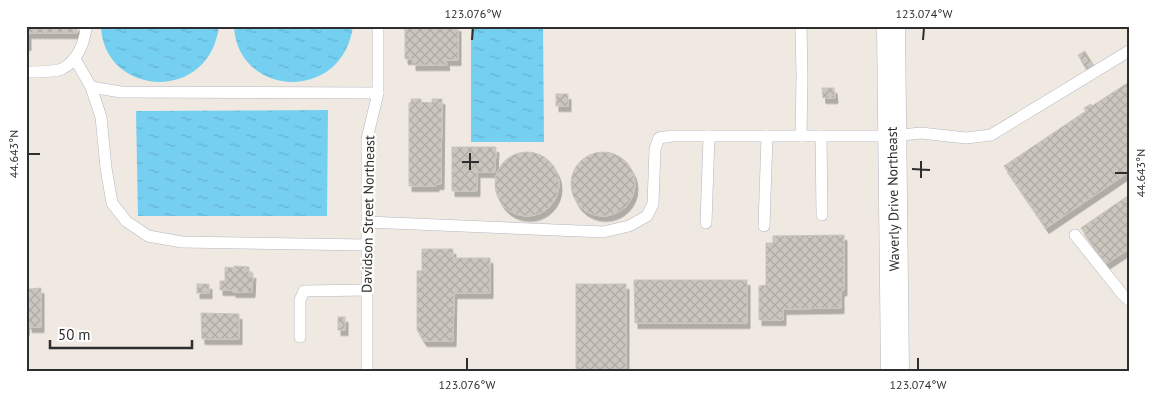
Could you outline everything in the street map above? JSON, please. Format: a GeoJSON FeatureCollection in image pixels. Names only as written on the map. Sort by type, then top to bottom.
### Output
{"type":"FeatureCollection","features":[{"type":"Feature","properties":{"kind":"street","name":"Waverly Drive Northeast"},"geometry":{"type":"LineString","coordinates":[[891,26],[895,372]]}},
{"type":"Feature","properties":{"kind":"lane"},"geometry":{"type":"LineString","coordinates":[[26,72],[61,69],[75,59],[86,34],[86,26]]}},
{"type":"Feature","properties":{"kind":"lane","name":"Davidson Street Northeast"},"geometry":{"type":"LineString","coordinates":[[367,372],[367,139],[378,93],[378,26]]}},
{"type":"Feature","properties":{"kind":"lane"},"geometry":{"type":"LineString","coordinates":[[801,26],[801,136]]}},
{"type":"Feature","properties":{"kind":"lane"},"geometry":{"type":"LineString","coordinates":[[367,222],[603,232],[629,226],[647,216],[653,204],[655,150],[659,138],[672,136],[892,136],[921,133],[966,138],[991,135],[1129,51]]}},
{"type":"Feature","properties":{"kind":"lane"},"geometry":{"type":"LineString","coordinates":[[75,59],[91,87],[101,117],[112,204],[126,221],[148,236],[182,242],[367,245]]}},
{"type":"Feature","properties":{"kind":"lane"},"geometry":{"type":"LineString","coordinates":[[91,87],[121,92],[378,93]]}},
{"type":"Feature","properties":{"kind":"lane"},"geometry":{"type":"LineString","coordinates":[[706,223],[709,136]]}},
{"type":"Feature","properties":{"kind":"lane"},"geometry":{"type":"LineString","coordinates":[[764,226],[767,136]]}},
{"type":"Feature","properties":{"kind":"lane"},"geometry":{"type":"LineString","coordinates":[[821,136],[822,215]]}},
{"type":"Feature","properties":{"kind":"lane"},"geometry":{"type":"LineString","coordinates":[[1075,236],[1129,300]]}},
{"type":"Feature","properties":{"kind":"lane"},"geometry":{"type":"LineString","coordinates":[[300,337],[300,300],[304,290],[367,290]]}},
{"type":"Feature","properties":{"kind":"water"},"geometry":{"type":"Polygon","coordinates":[[[101,26],[219,26],[211,52],[197,69],[178,79],[157,82],[137,78],[119,67],[106,49],[101,26]]]}},
{"type":"Feature","properties":{"kind":"water"},"geometry":{"type":"Polygon","coordinates":[[[234,26],[353,26],[345,51],[331,69],[312,79],[291,82],[270,78],[252,67],[240,50],[234,26]]]}},
{"type":"Feature","properties":{"kind":"water"},"geometry":{"type":"Polygon","coordinates":[[[471,26],[543,26],[544,142],[471,142],[471,26]]]}},
{"type":"Feature","properties":{"kind":"water"},"geometry":{"type":"Polygon","coordinates":[[[328,110],[327,216],[138,216],[136,111],[328,110]]]}},
{"type":"Feature","properties":{"kind":"building"},"geometry":{"type":"Polygon","coordinates":[[[26,26],[77,26],[77,33],[28,33],[28,45],[26,45],[26,26]]]}},
{"type":"Feature","properties":{"kind":"building"},"geometry":{"type":"Polygon","coordinates":[[[405,26],[458,26],[458,60],[446,60],[447,65],[413,65],[413,59],[405,59],[405,26]]]}},
{"type":"Feature","properties":{"kind":"building"},"geometry":{"type":"Polygon","coordinates":[[[1085,51],[1094,66],[1087,70],[1078,55],[1085,51]]]}},
{"type":"Feature","properties":{"kind":"building"},"geometry":{"type":"Polygon","coordinates":[[[1129,82],[1129,172],[1046,228],[1004,166],[1086,111],[1084,108],[1091,104],[1092,106],[1129,82]]]}},
{"type":"Feature","properties":{"kind":"building"},"geometry":{"type":"Polygon","coordinates":[[[822,88],[834,88],[835,98],[823,98],[822,88]]]}},
{"type":"Feature","properties":{"kind":"building"},"geometry":{"type":"Polygon","coordinates":[[[556,94],[568,94],[568,106],[556,106],[556,94]]]}},
{"type":"Feature","properties":{"kind":"building"},"geometry":{"type":"Polygon","coordinates":[[[411,99],[421,99],[421,102],[432,103],[432,99],[442,99],[441,184],[436,184],[436,186],[409,186],[409,103],[411,103],[411,99]]]}},
{"type":"Feature","properties":{"kind":"building"},"geometry":{"type":"Polygon","coordinates":[[[452,147],[496,147],[495,172],[477,172],[477,191],[452,191],[452,147]]]}},
{"type":"Feature","properties":{"kind":"building"},"geometry":{"type":"Polygon","coordinates":[[[527,152],[539,155],[550,161],[556,172],[559,184],[556,196],[550,207],[539,213],[527,216],[515,213],[504,207],[498,196],[495,184],[498,172],[504,161],[515,155],[527,152]]]}},
{"type":"Feature","properties":{"kind":"building"},"geometry":{"type":"Polygon","coordinates":[[[597,152],[609,152],[626,161],[633,172],[635,184],[633,196],[626,207],[609,216],[597,216],[585,211],[576,202],[571,190],[571,178],[576,166],[585,157],[597,152]]]}},
{"type":"Feature","properties":{"kind":"building"},"geometry":{"type":"Polygon","coordinates":[[[1129,195],[1129,249],[1106,264],[1081,228],[1129,195]]]}},
{"type":"Feature","properties":{"kind":"building"},"geometry":{"type":"Polygon","coordinates":[[[844,235],[844,290],[841,291],[841,308],[783,309],[783,320],[759,320],[759,286],[766,285],[766,243],[773,243],[773,236],[844,235]]]}},
{"type":"Feature","properties":{"kind":"building"},"geometry":{"type":"Polygon","coordinates":[[[422,249],[453,249],[453,258],[490,258],[490,293],[454,293],[453,341],[424,341],[417,330],[417,271],[422,271],[422,249]]]}},
{"type":"Feature","properties":{"kind":"building"},"geometry":{"type":"Polygon","coordinates":[[[234,266],[249,267],[249,273],[253,273],[252,292],[220,290],[220,281],[225,281],[225,267],[234,268],[234,266]]]}},
{"type":"Feature","properties":{"kind":"building"},"geometry":{"type":"Polygon","coordinates":[[[634,280],[747,280],[747,323],[635,323],[634,280]]]}},
{"type":"Feature","properties":{"kind":"building"},"geometry":{"type":"Polygon","coordinates":[[[197,284],[209,284],[209,293],[197,293],[197,284]]]}},
{"type":"Feature","properties":{"kind":"building"},"geometry":{"type":"Polygon","coordinates":[[[576,284],[626,284],[626,371],[576,371],[576,284]]]}},
{"type":"Feature","properties":{"kind":"building"},"geometry":{"type":"Polygon","coordinates":[[[41,288],[41,327],[29,327],[29,323],[26,323],[26,304],[29,304],[29,289],[41,288]]]}},
{"type":"Feature","properties":{"kind":"building"},"geometry":{"type":"Polygon","coordinates":[[[201,313],[239,314],[239,339],[202,339],[201,313]]]}},
{"type":"Feature","properties":{"kind":"building"},"geometry":{"type":"Polygon","coordinates":[[[338,317],[345,317],[345,330],[338,330],[338,317]]]}}]}
